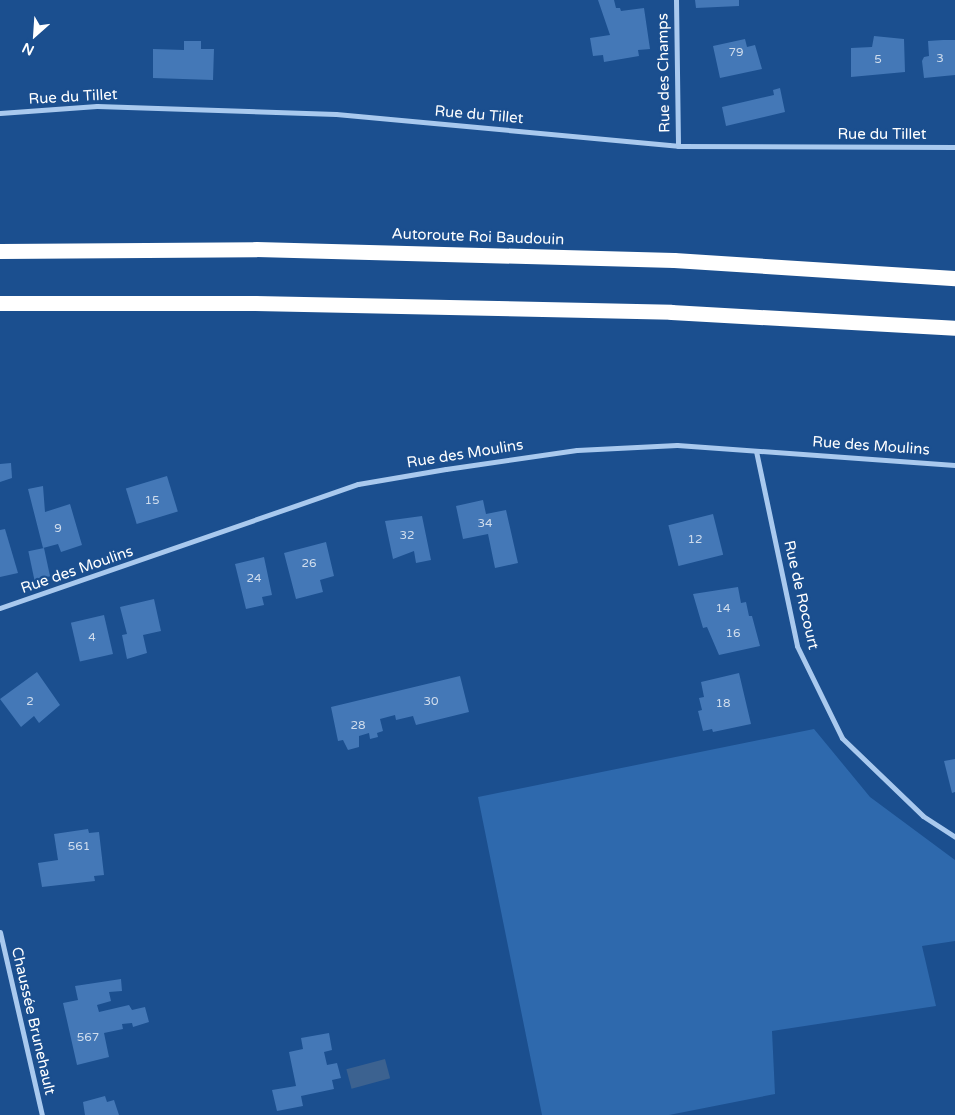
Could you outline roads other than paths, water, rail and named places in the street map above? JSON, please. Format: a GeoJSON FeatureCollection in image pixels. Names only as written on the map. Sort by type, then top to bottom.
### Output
{"type":"FeatureCollection","features":[{"type":"Feature","properties":{"kind":"highway","name":"Autoroute Roi Baudouin"},"geometry":{"type":"LineString","coordinates":[[0,251],[266,249],[674,260],[955,278]]}},
{"type":"Feature","properties":{"kind":"highway"},"geometry":{"type":"LineString","coordinates":[[0,302],[265,303],[671,312],[955,328]]}},
{"type":"Feature","properties":{"kind":"street","name":"Rue des Champs"},"geometry":{"type":"LineString","coordinates":[[676,0],[678,146]]}},
{"type":"Feature","properties":{"kind":"street","name":"Rue du Tillet"},"geometry":{"type":"LineString","coordinates":[[0,113],[97,106],[336,114],[678,146],[955,148]]}},
{"type":"Feature","properties":{"kind":"street","name":"Rue des Moulins"},"geometry":{"type":"LineString","coordinates":[[0,608],[358,484],[577,450],[676,445],[955,464]]}},
{"type":"Feature","properties":{"kind":"street","name":"Rue de Rocourt"},"geometry":{"type":"LineString","coordinates":[[756,451],[797,646],[842,738],[923,816],[955,837]]}},
{"type":"Feature","properties":{"kind":"street","name":"Chaussée Brunehault"},"geometry":{"type":"LineString","coordinates":[[0,932],[42,1115]]}}]}
